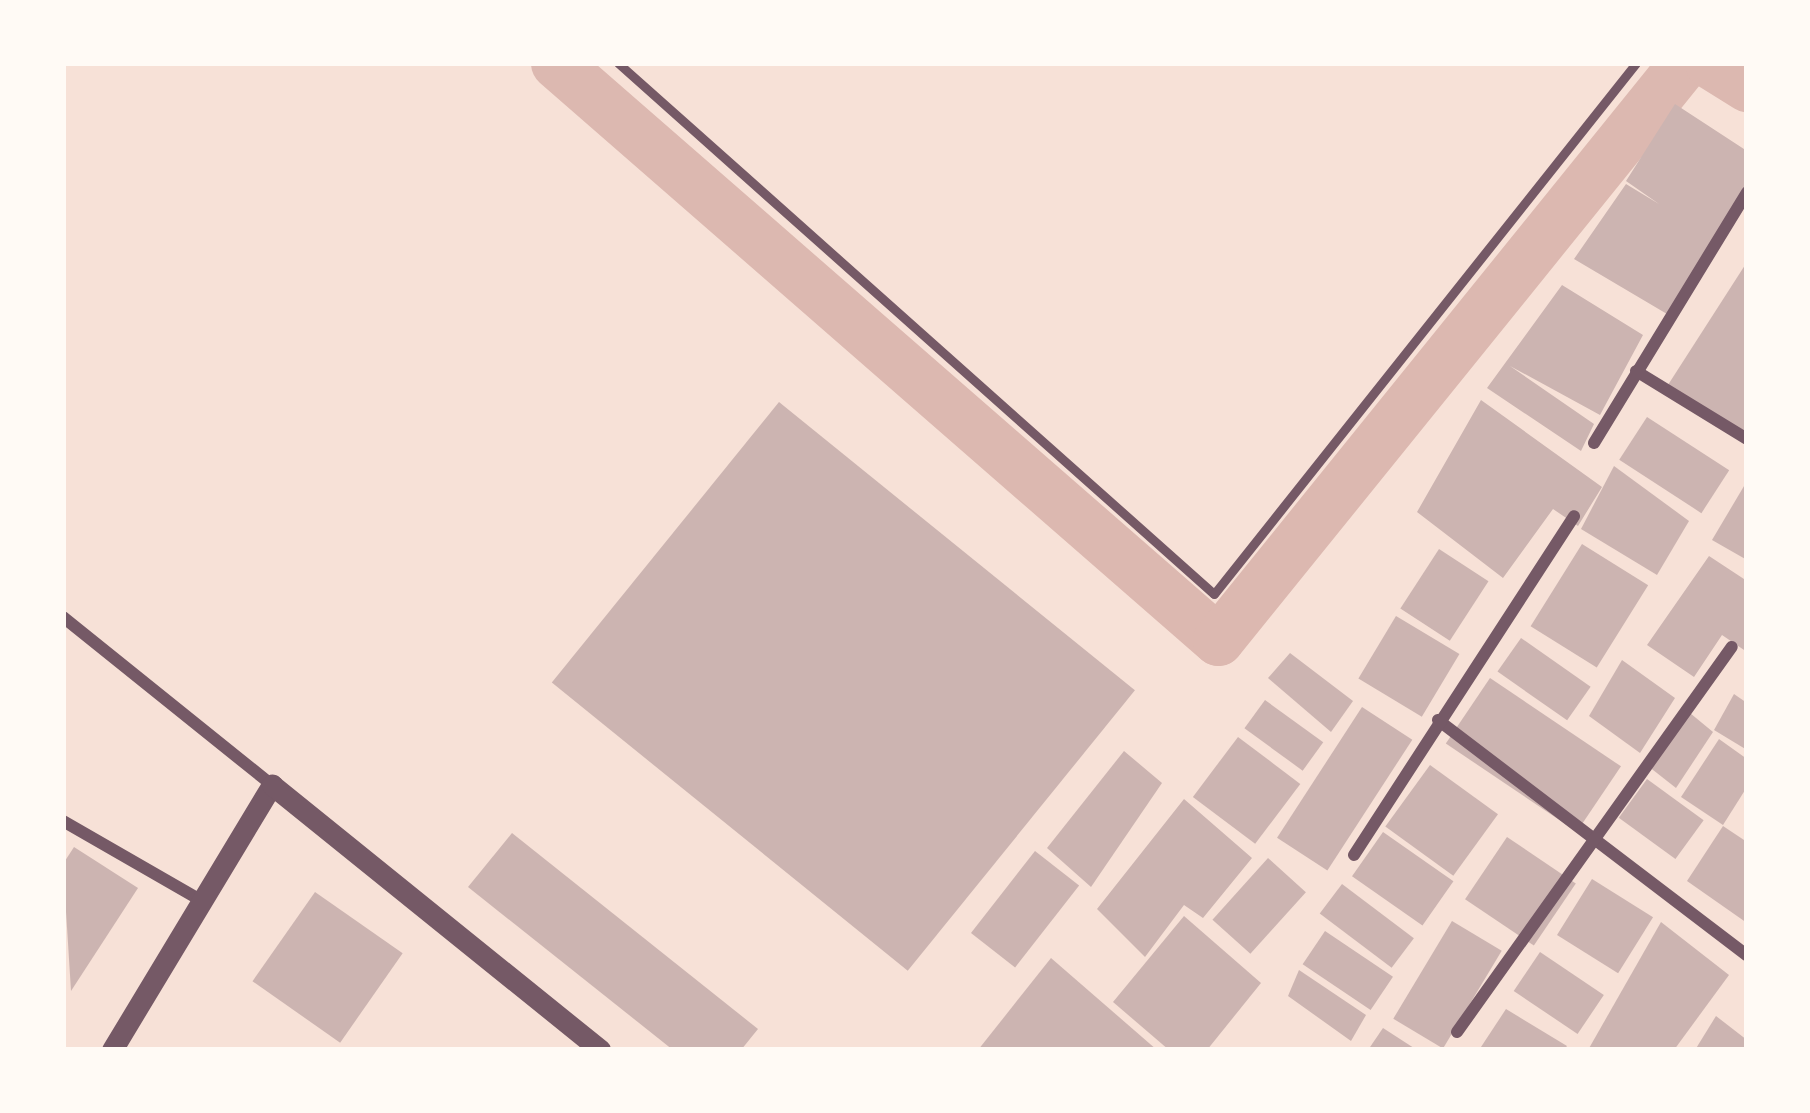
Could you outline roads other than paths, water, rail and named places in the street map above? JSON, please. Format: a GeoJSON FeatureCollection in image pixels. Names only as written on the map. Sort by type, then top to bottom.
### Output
{"type":"FeatureCollection","features":[{"type":"Feature","properties":{"kind":"street"},"geometry":{"type":"LineString","coordinates":[[1594,443],[1747,192]]}},
{"type":"Feature","properties":{"kind":"street"},"geometry":{"type":"LineString","coordinates":[[1636,371],[1747,439]]}},
{"type":"Feature","properties":{"kind":"street"},"geometry":{"type":"LineString","coordinates":[[1354,855],[1574,516]]}},
{"type":"Feature","properties":{"kind":"street"},"geometry":{"type":"LineString","coordinates":[[63,617],[600,1050]]}},
{"type":"Feature","properties":{"kind":"street"},"geometry":{"type":"LineString","coordinates":[[1457,1032],[1732,646]]}},
{"type":"Feature","properties":{"kind":"street"},"geometry":{"type":"LineString","coordinates":[[1438,720],[1747,955]]}},
{"type":"Feature","properties":{"kind":"street"},"geometry":{"type":"LineString","coordinates":[[112,1050],[272,785]]}},
{"type":"Feature","properties":{"kind":"street"},"geometry":{"type":"LineString","coordinates":[[63,820],[202,902]]}},
{"type":"Feature","properties":{"kind":"lane"},"geometry":{"type":"LineString","coordinates":[[618,63],[1214,594],[1636,63]]}},
{"type":"Feature","properties":{"kind":"waterway"},"geometry":{"type":"LineString","coordinates":[[556,63],[1218,640],[1684,63]]}},
{"type":"Feature","properties":{"kind":"waterway"},"geometry":{"type":"LineString","coordinates":[[1710,63],[1747,86]]}}]}
